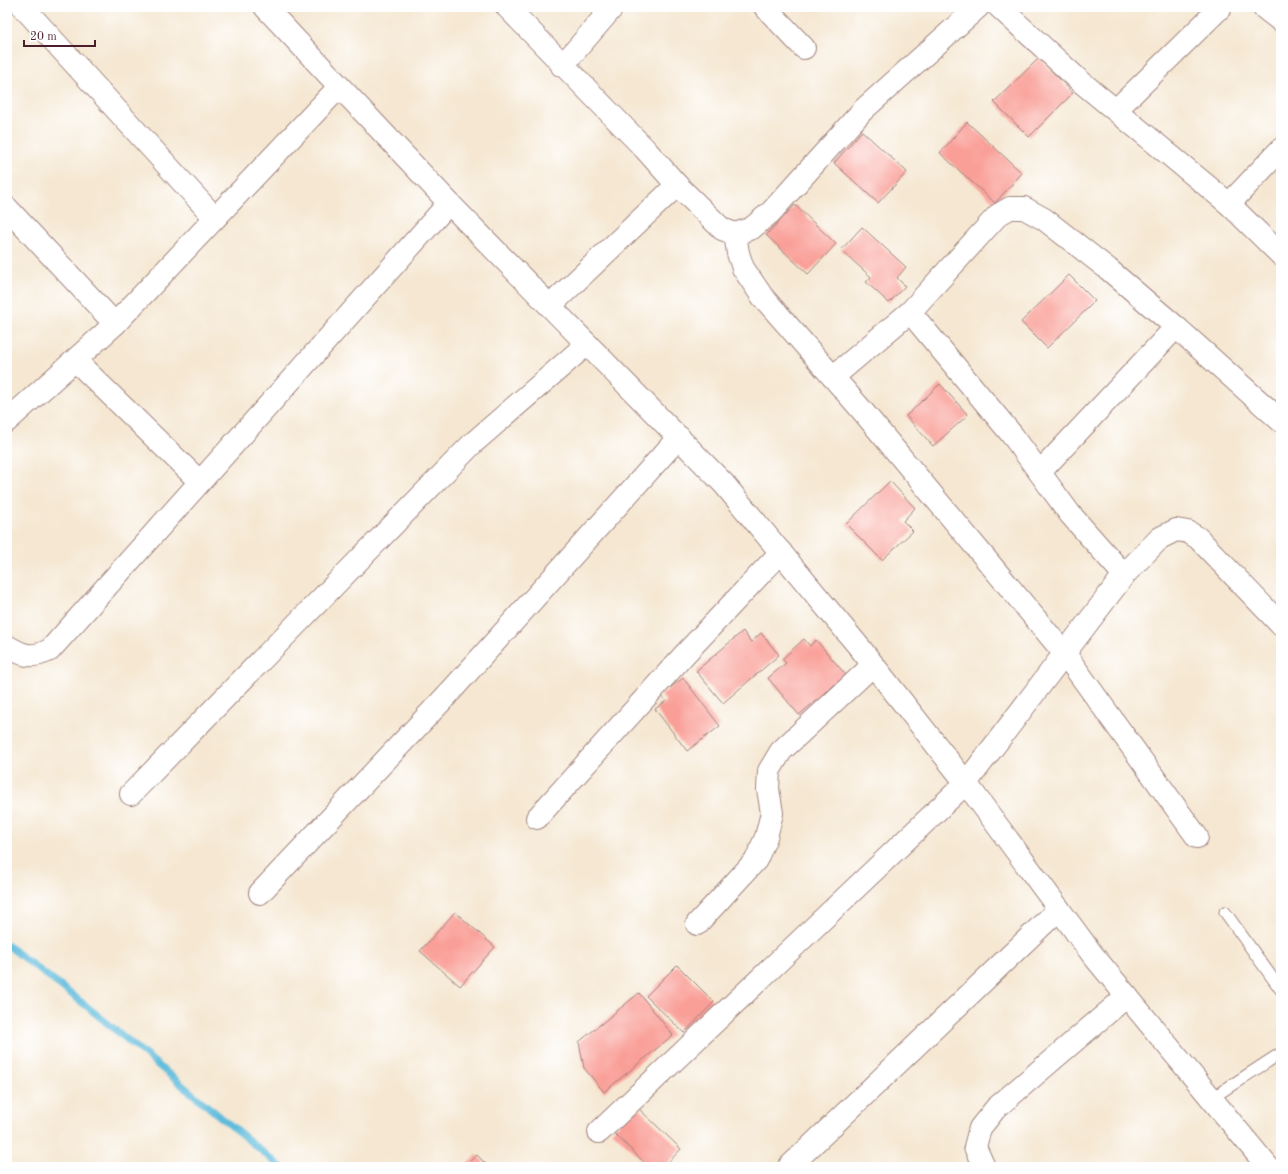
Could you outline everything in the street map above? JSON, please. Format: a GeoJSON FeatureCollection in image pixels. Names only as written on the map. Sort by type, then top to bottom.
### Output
{"type":"FeatureCollection","features":[{"type":"Feature","properties":{"kind":"street"},"geometry":{"type":"LineString","coordinates":[[23,7],[215,218]]}},
{"type":"Feature","properties":{"kind":"street"},"geometry":{"type":"LineString","coordinates":[[266,7],[339,87],[449,203],[724,484],[873,665],[966,783],[1092,954],[1268,1167]]}},
{"type":"Feature","properties":{"kind":"street"},"geometry":{"type":"LineString","coordinates":[[507,7],[562,66],[645,149],[677,185],[722,229],[735,234],[752,228],[771,212],[863,110],[978,7]]}},
{"type":"Feature","properties":{"kind":"street"},"geometry":{"type":"LineString","coordinates":[[562,66],[613,7]]}},
{"type":"Feature","properties":{"kind":"street"},"geometry":{"type":"LineString","coordinates":[[765,7],[804,48]]}},
{"type":"Feature","properties":{"kind":"street"},"geometry":{"type":"LineString","coordinates":[[999,7],[1080,81],[1229,204],[1281,255]]}},
{"type":"Feature","properties":{"kind":"street"},"geometry":{"type":"LineString","coordinates":[[1116,110],[1221,7]]}},
{"type":"Feature","properties":{"kind":"street"},"geometry":{"type":"LineString","coordinates":[[1263,7],[1281,21]]}},
{"type":"Feature","properties":{"kind":"street"},"geometry":{"type":"LineString","coordinates":[[7,421],[115,324],[339,87]]}},
{"type":"Feature","properties":{"kind":"street"},"geometry":{"type":"LineString","coordinates":[[1229,204],[1281,149]]}},
{"type":"Feature","properties":{"kind":"street"},"geometry":{"type":"LineString","coordinates":[[550,306],[677,185]]}},
{"type":"Feature","properties":{"kind":"street"},"geometry":{"type":"LineString","coordinates":[[7,646],[23,656],[38,655],[50,650],[199,481],[449,203]]}},
{"type":"Feature","properties":{"kind":"street"},"geometry":{"type":"LineString","coordinates":[[7,208],[115,324]]}},
{"type":"Feature","properties":{"kind":"street"},"geometry":{"type":"LineString","coordinates":[[833,377],[910,312],[998,215],[1010,208],[1024,208],[1044,218],[1108,269],[1281,421]]}},
{"type":"Feature","properties":{"kind":"street"},"geometry":{"type":"LineString","coordinates":[[735,234],[738,253],[743,268],[762,296],[833,377],[1065,654],[1197,837]]}},
{"type":"Feature","properties":{"kind":"street"},"geometry":{"type":"LineString","coordinates":[[910,312],[1013,436],[1070,514],[1124,575]]}},
{"type":"Feature","properties":{"kind":"street"},"geometry":{"type":"LineString","coordinates":[[1040,472],[1176,328]]}},
{"type":"Feature","properties":{"kind":"street"},"geometry":{"type":"LineString","coordinates":[[131,794],[472,444],[587,344]]}},
{"type":"Feature","properties":{"kind":"street"},"geometry":{"type":"LineString","coordinates":[[75,360],[199,481]]}},
{"type":"Feature","properties":{"kind":"street"},"geometry":{"type":"LineString","coordinates":[[260,893],[450,692],[679,437]]}},
{"type":"Feature","properties":{"kind":"street"},"geometry":{"type":"LineString","coordinates":[[599,1132],[966,783],[1124,575],[1160,538],[1176,530],[1188,532],[1198,538],[1281,625]]}},
{"type":"Feature","properties":{"kind":"street"},"geometry":{"type":"LineString","coordinates":[[537,818],[689,649],[781,552]]}},
{"type":"Feature","properties":{"kind":"street"},"geometry":{"type":"LineString","coordinates":[[698,924],[756,860],[766,837],[772,813],[768,789],[768,771],[781,751],[873,665]]}},
{"type":"Feature","properties":{"kind":"street"},"geometry":{"type":"LineString","coordinates":[[789,1167],[1058,909]]}},
{"type":"Feature","properties":{"kind":"street"},"geometry":{"type":"LineString","coordinates":[[984,1167],[975,1147],[980,1128],[996,1108],[1127,996]]}},
{"type":"Feature","properties":{"kind":"lane"},"geometry":{"type":"LineString","coordinates":[[1225,912],[1281,990]]}},
{"type":"Feature","properties":{"kind":"lane"},"geometry":{"type":"LineString","coordinates":[[1212,1098],[1281,1053]]}},
{"type":"Feature","properties":{"kind":"building"},"geometry":{"type":"Polygon","coordinates":[[[1039,58],[1073,93],[1029,137],[994,102],[1039,58]]]}},
{"type":"Feature","properties":{"kind":"building"},"geometry":{"type":"Polygon","coordinates":[[[967,122],[1022,173],[995,203],[940,153],[967,122]]]}},
{"type":"Feature","properties":{"kind":"building"},"geometry":{"type":"Polygon","coordinates":[[[862,131],[907,172],[878,203],[834,163],[862,131]]]}},
{"type":"Feature","properties":{"kind":"building"},"geometry":{"type":"Polygon","coordinates":[[[795,205],[836,244],[808,274],[766,235],[795,205]]]}},
{"type":"Feature","properties":{"kind":"building"},"geometry":{"type":"Polygon","coordinates":[[[862,227],[906,267],[897,278],[905,286],[889,303],[866,282],[871,277],[841,250],[862,227]]]}},
{"type":"Feature","properties":{"kind":"building"},"geometry":{"type":"Polygon","coordinates":[[[1069,275],[1095,301],[1047,348],[1021,322],[1069,275]]]}},
{"type":"Feature","properties":{"kind":"building"},"geometry":{"type":"Polygon","coordinates":[[[940,384],[968,415],[933,446],[906,416],[940,384]]]}},
{"type":"Feature","properties":{"kind":"building"},"geometry":{"type":"Polygon","coordinates":[[[890,481],[915,508],[903,521],[913,531],[882,560],[846,524],[890,481]]]}},
{"type":"Feature","properties":{"kind":"building"},"geometry":{"type":"Polygon","coordinates":[[[743,631],[751,642],[761,633],[779,655],[723,703],[696,671],[743,631]]]}},
{"type":"Feature","properties":{"kind":"building"},"geometry":{"type":"Polygon","coordinates":[[[804,639],[810,646],[816,640],[846,675],[799,715],[768,678],[786,663],[782,659],[804,639]]]}},
{"type":"Feature","properties":{"kind":"building"},"geometry":{"type":"Polygon","coordinates":[[[683,678],[720,726],[687,751],[655,709],[666,701],[661,695],[683,678]]]}},
{"type":"Feature","properties":{"kind":"building"},"geometry":{"type":"Polygon","coordinates":[[[455,912],[495,947],[460,986],[420,951],[455,912]]]}},
{"type":"Feature","properties":{"kind":"building"},"geometry":{"type":"Polygon","coordinates":[[[677,965],[714,1002],[684,1033],[646,996],[677,965]]]}},
{"type":"Feature","properties":{"kind":"building"},"geometry":{"type":"Polygon","coordinates":[[[639,993],[673,1035],[604,1092],[584,1068],[579,1042],[639,993]]]}},
{"type":"Feature","properties":{"kind":"building"},"geometry":{"type":"Polygon","coordinates":[[[636,1106],[681,1149],[664,1167],[649,1167],[612,1131],[636,1106]]]}},
{"type":"Feature","properties":{"kind":"building"},"geometry":{"type":"Polygon","coordinates":[[[477,1155],[489,1167],[463,1167],[477,1155]]]}},
{"type":"Feature","properties":{"kind":"waterway"},"geometry":{"type":"LineString","coordinates":[[7,945],[84,1004],[281,1167]]}}]}
